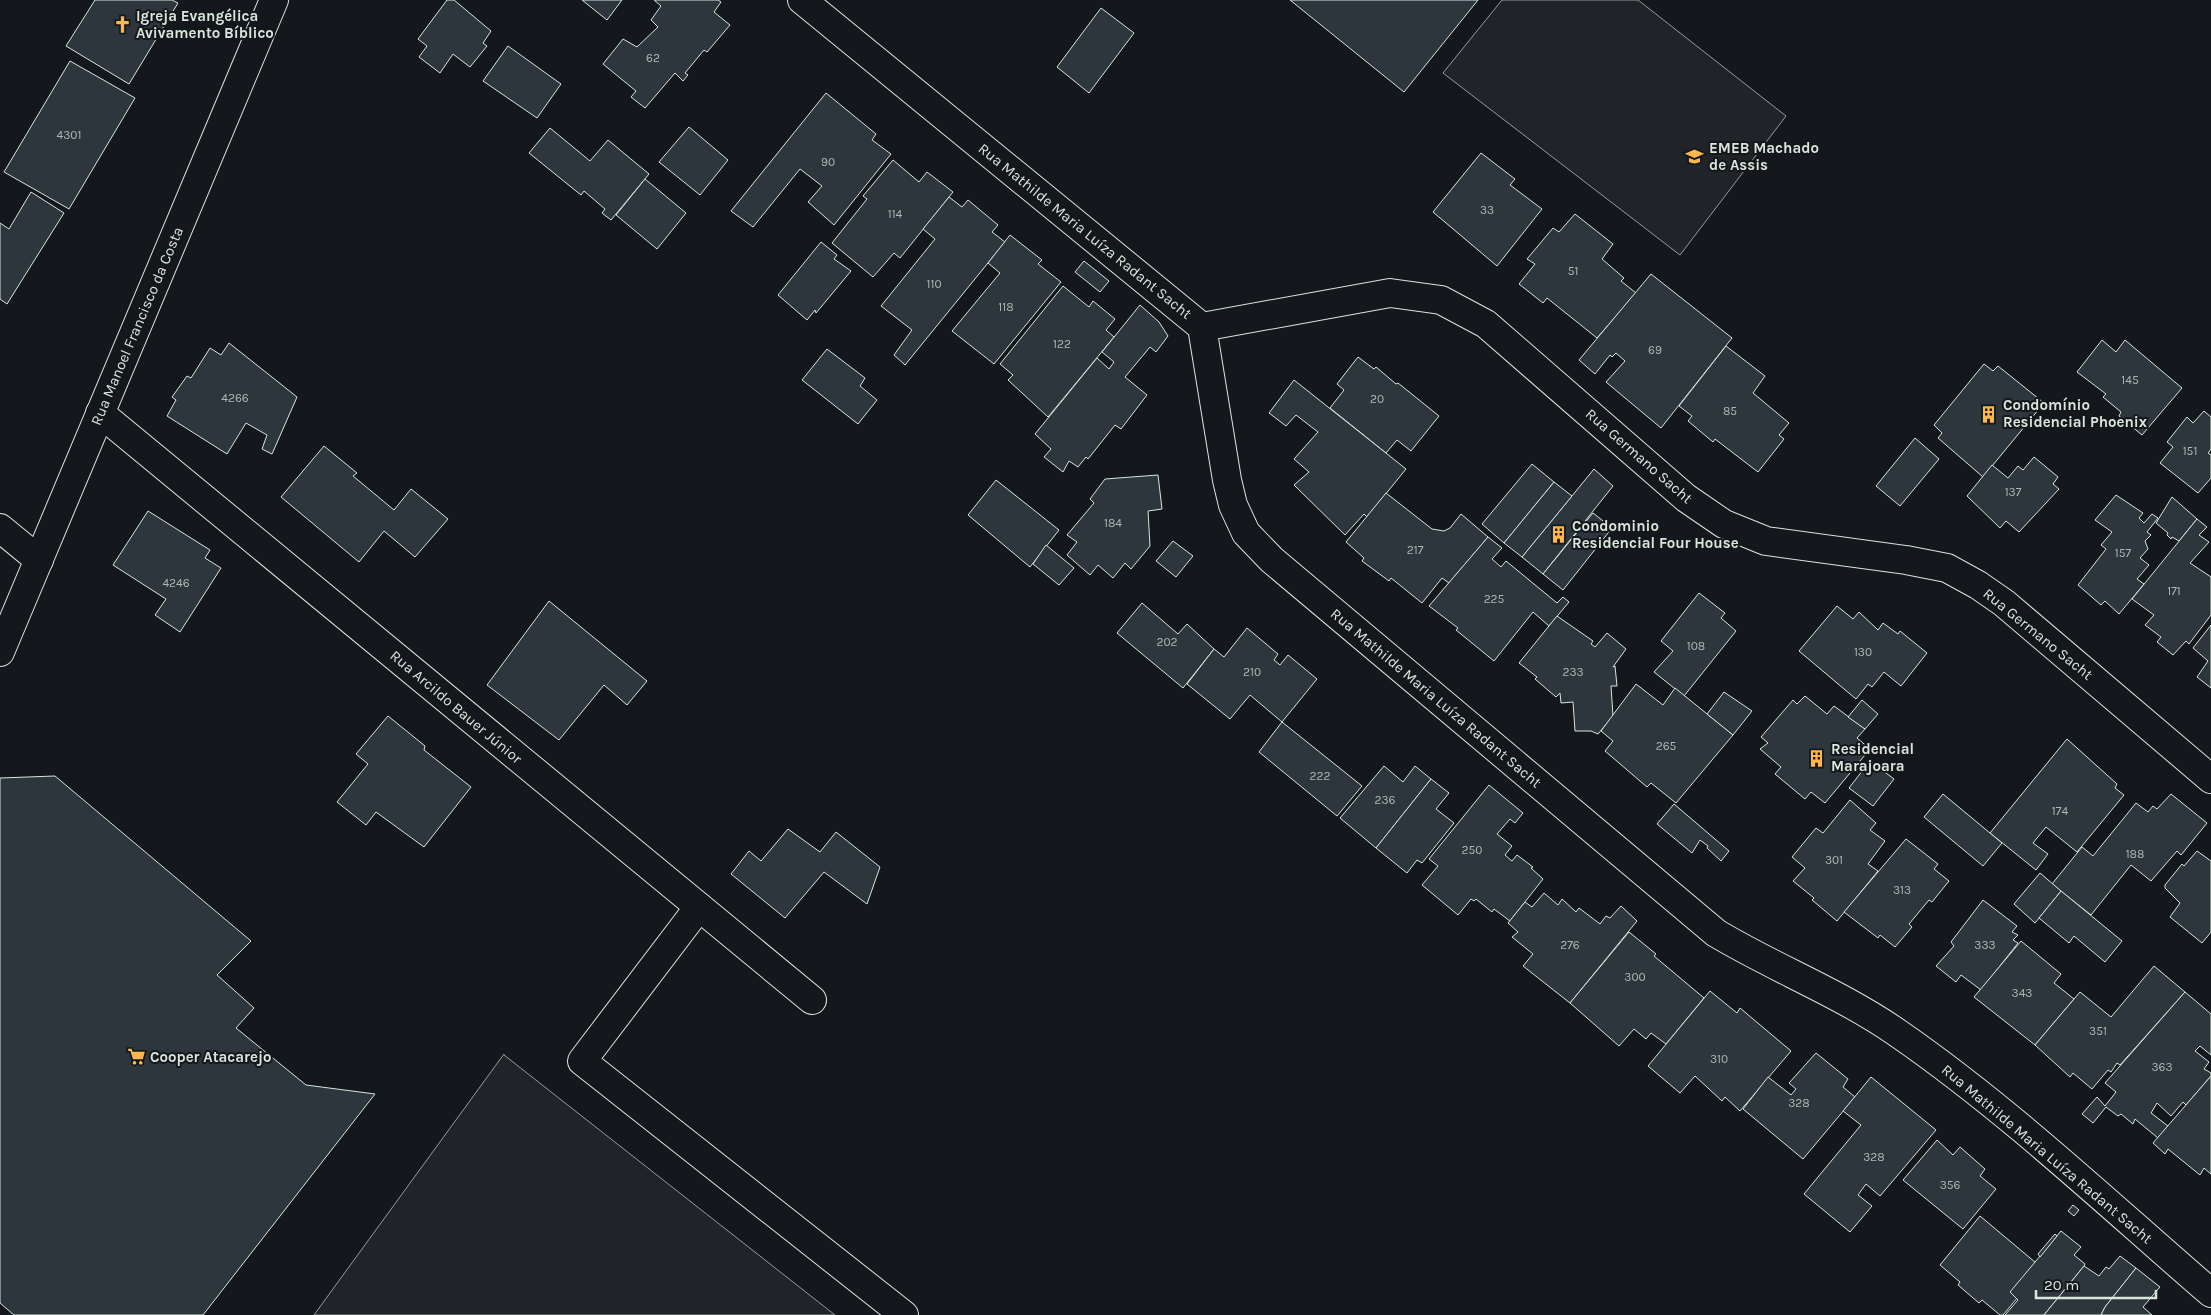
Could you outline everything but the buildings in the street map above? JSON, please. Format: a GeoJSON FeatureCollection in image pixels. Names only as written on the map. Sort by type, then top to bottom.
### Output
{"type":"FeatureCollection","features":[{"type":"Feature","properties":{"kind":"street","name":"Rua Manoel Francisco da Costa"},"geometry":{"type":"LineString","coordinates":[[0,652],[274,0]]}},
{"type":"Feature","properties":{"kind":"street","name":"Rua Mathilde Maria Luíza Radant Sacht"},"geometry":{"type":"LineString","coordinates":[[802,0],[1202,327],[1227,480],[1233,504],[1246,533],[1272,560],[1716,933],[1756,957],[1844,1001],[1897,1032],[1996,1107],[2211,1292]]}},
{"type":"Feature","properties":{"kind":"street","name":"Rua Germano Sacht"},"geometry":{"type":"LineString","coordinates":[[1202,327],[1390,293],[1440,300],[1486,324],[1686,498],[1724,524],[1766,541],[1906,560],[1947,568],[1978,585],[2004,603],[2211,779]]}},
{"type":"Feature","properties":{"kind":"street","name":"Rua Arcildo Bauer Júnior"},"geometry":{"type":"LineString","coordinates":[[100,413],[812,1000]]}},
{"type":"Feature","properties":{"kind":"street"},"geometry":{"type":"LineString","coordinates":[[0,528],[39,560]]}},
{"type":"Feature","properties":{"kind":"street"},"geometry":{"type":"LineString","coordinates":[[699,907],[582,1061],[904,1315]]}},
{"type":"Feature","properties":{"kind":"shaded area"},"geometry":{"type":"Polygon","coordinates":[[[1502,0],[1638,0],[1786,116],[1680,255],[1443,73],[1502,0]]]}},
{"type":"Feature","properties":{"kind":"shaded area"},"geometry":{"type":"Polygon","coordinates":[[[504,1055],[835,1315],[314,1315],[504,1055]]]}},
{"type":"Feature","properties":{"kind":"place","name":"Igreja Evangélica Avivamento Bíblico"},"geometry":{"type":"Point","coordinates":[122,25]}},
{"type":"Feature","properties":{"kind":"place","name":"EMEB Machado de Assis"},"geometry":{"type":"Point","coordinates":[1695,157]}},
{"type":"Feature","properties":{"kind":"place","name":"Condomínio Residencial Phoenix"},"geometry":{"type":"Point","coordinates":[1989,414]}},
{"type":"Feature","properties":{"kind":"place","name":"Condominio Residencial Four House"},"geometry":{"type":"Point","coordinates":[1558,535]}},
{"type":"Feature","properties":{"kind":"place","name":"Residencial Marajoara"},"geometry":{"type":"Point","coordinates":[1817,758]}},
{"type":"Feature","properties":{"kind":"place","name":"Cooper Atacarejo"},"geometry":{"type":"Point","coordinates":[136,1057]}}]}
